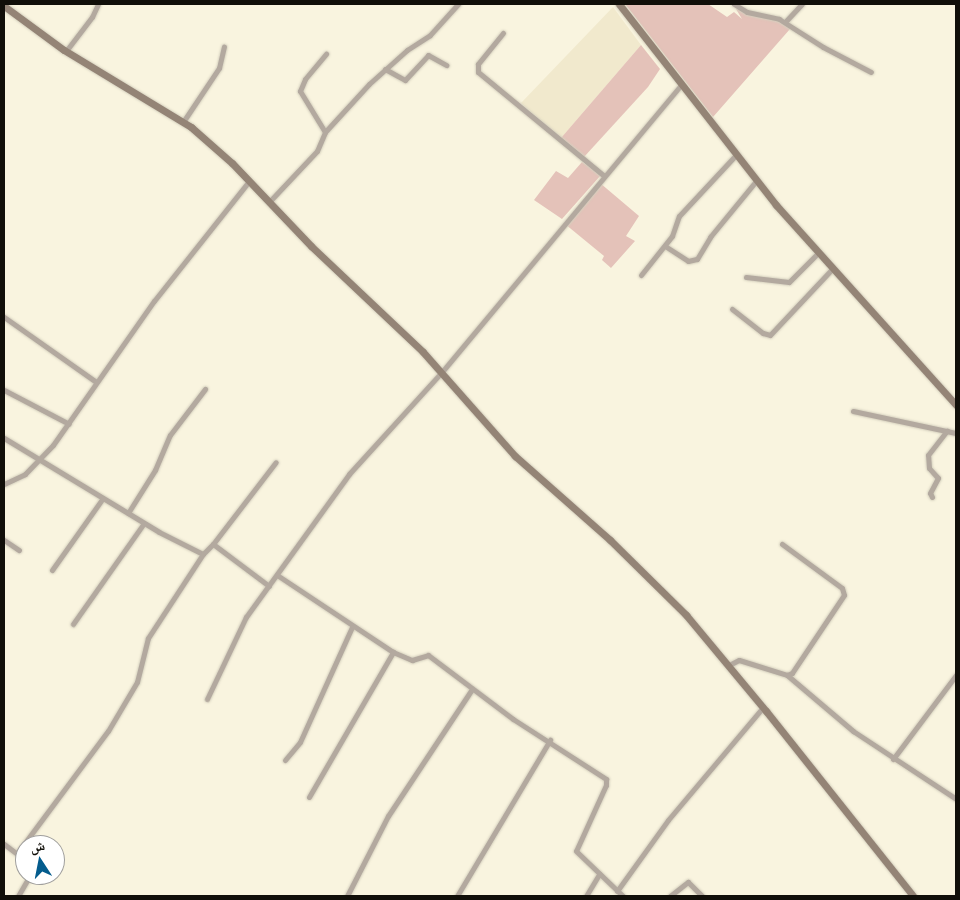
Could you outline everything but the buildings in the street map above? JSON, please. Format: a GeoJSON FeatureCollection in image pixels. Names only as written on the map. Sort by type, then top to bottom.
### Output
{"type":"FeatureCollection","features":[{"type":"Feature","properties":{"kind":"street"},"geometry":{"type":"LineString","coordinates":[[66,51],[92,18],[98,4]]}},
{"type":"Feature","properties":{"kind":"street"},"geometry":{"type":"LineString","coordinates":[[269,202],[317,151],[325,132],[385,69],[407,50],[430,35],[458,4]]}},
{"type":"Feature","properties":{"kind":"street"},"geometry":{"type":"LineString","coordinates":[[619,4],[680,86],[756,181],[956,405]]}},
{"type":"Feature","properties":{"kind":"street"},"geometry":{"type":"LineString","coordinates":[[734,4],[747,12],[771,15],[823,47],[871,72]]}},
{"type":"Feature","properties":{"kind":"street"},"geometry":{"type":"LineString","coordinates":[[785,22],[802,4]]}},
{"type":"Feature","properties":{"kind":"street"},"geometry":{"type":"LineString","coordinates":[[4,6],[66,51],[183,122],[249,181],[441,373],[515,456],[610,540],[686,616],[729,665],[913,896]]}},
{"type":"Feature","properties":{"kind":"street"},"geometry":{"type":"LineString","coordinates":[[503,33],[478,64],[478,72],[603,175]]}},
{"type":"Feature","properties":{"kind":"street"},"geometry":{"type":"LineString","coordinates":[[183,122],[219,68],[224,47]]}},
{"type":"Feature","properties":{"kind":"street"},"geometry":{"type":"LineString","coordinates":[[325,132],[300,91],[305,79],[326,54]]}},
{"type":"Feature","properties":{"kind":"street"},"geometry":{"type":"LineString","coordinates":[[385,69],[406,80],[428,55],[446,65]]}},
{"type":"Feature","properties":{"kind":"street"},"geometry":{"type":"LineString","coordinates":[[207,699],[246,617],[348,474],[441,373],[603,175],[680,86]]}},
{"type":"Feature","properties":{"kind":"street"},"geometry":{"type":"LineString","coordinates":[[641,276],[672,236],[679,216],[735,156]]}},
{"type":"Feature","properties":{"kind":"street"},"geometry":{"type":"LineString","coordinates":[[4,484],[25,474],[41,460],[69,424],[96,382],[154,301],[249,181]]}},
{"type":"Feature","properties":{"kind":"street"},"geometry":{"type":"LineString","coordinates":[[665,246],[688,262],[697,259],[710,237],[756,181]]}},
{"type":"Feature","properties":{"kind":"street"},"geometry":{"type":"LineString","coordinates":[[746,277],[789,282],[819,252]]}},
{"type":"Feature","properties":{"kind":"street"},"geometry":{"type":"LineString","coordinates":[[732,309],[763,333],[770,335],[833,268]]}},
{"type":"Feature","properties":{"kind":"street"},"geometry":{"type":"LineString","coordinates":[[4,317],[96,382]]}},
{"type":"Feature","properties":{"kind":"street"},"geometry":{"type":"LineString","coordinates":[[128,513],[162,458],[170,434],[206,389]]}},
{"type":"Feature","properties":{"kind":"street"},"geometry":{"type":"LineString","coordinates":[[4,390],[69,424]]}},
{"type":"Feature","properties":{"kind":"street"},"geometry":{"type":"LineString","coordinates":[[853,412],[956,434]]}},
{"type":"Feature","properties":{"kind":"street"},"geometry":{"type":"LineString","coordinates":[[932,497],[930,493],[938,478],[929,468],[928,454],[947,431]]}},
{"type":"Feature","properties":{"kind":"street"},"geometry":{"type":"LineString","coordinates":[[4,438],[144,523],[203,554]]}},
{"type":"Feature","properties":{"kind":"street"},"geometry":{"type":"LineString","coordinates":[[31,835],[108,731],[137,682],[148,638],[203,554],[213,544],[276,462]]}},
{"type":"Feature","properties":{"kind":"street"},"geometry":{"type":"LineString","coordinates":[[52,570],[103,498]]}},
{"type":"Feature","properties":{"kind":"street"},"geometry":{"type":"LineString","coordinates":[[73,624],[144,523]]}},
{"type":"Feature","properties":{"kind":"street"},"geometry":{"type":"LineString","coordinates":[[4,540],[20,550]]}},
{"type":"Feature","properties":{"kind":"street"},"geometry":{"type":"LineString","coordinates":[[213,544],[269,586]]}},
{"type":"Feature","properties":{"kind":"street"},"geometry":{"type":"LineString","coordinates":[[782,544],[842,588],[844,595],[792,673],[786,675]]}},
{"type":"Feature","properties":{"kind":"street"},"geometry":{"type":"LineString","coordinates":[[277,575],[352,627],[393,652],[412,660],[428,655],[513,719],[550,740],[607,782],[575,846],[576,853],[623,896]]}},
{"type":"Feature","properties":{"kind":"street"},"geometry":{"type":"LineString","coordinates":[[285,760],[300,742],[352,627]]}},
{"type":"Feature","properties":{"kind":"street"},"geometry":{"type":"LineString","coordinates":[[309,797],[393,652]]}},
{"type":"Feature","properties":{"kind":"street"},"geometry":{"type":"LineString","coordinates":[[729,665],[739,660],[786,675],[853,731],[956,799]]}},
{"type":"Feature","properties":{"kind":"street"},"geometry":{"type":"LineString","coordinates":[[893,758],[956,675]]}},
{"type":"Feature","properties":{"kind":"street"},"geometry":{"type":"LineString","coordinates":[[346,896],[388,816],[472,689]]}},
{"type":"Feature","properties":{"kind":"street"},"geometry":{"type":"LineString","coordinates":[[617,891],[668,820],[763,707]]}},
{"type":"Feature","properties":{"kind":"street"},"geometry":{"type":"LineString","coordinates":[[457,896],[550,740]]}},
{"type":"Feature","properties":{"kind":"street"},"geometry":{"type":"LineString","coordinates":[[4,844],[15,850]]}},
{"type":"Feature","properties":{"kind":"street"},"geometry":{"type":"LineString","coordinates":[[586,896],[599,874]]}},
{"type":"Feature","properties":{"kind":"street"},"geometry":{"type":"LineString","coordinates":[[670,896],[688,882],[702,896]]}},
{"type":"Feature","properties":{"kind":"street"},"geometry":{"type":"LineString","coordinates":[[18,896],[24,885]]}},
{"type":"Feature","properties":{"kind":"shaded area"},"geometry":{"type":"Polygon","coordinates":[[[625,4],[708,4],[727,17],[734,12],[742,19],[736,9],[779,20],[790,29],[713,117],[625,4]]]}},
{"type":"Feature","properties":{"kind":"shaded area"},"geometry":{"type":"Polygon","coordinates":[[[613,7],[641,45],[561,138],[521,103],[613,7]]]}},
{"type":"Feature","properties":{"kind":"shaded area"},"geometry":{"type":"Polygon","coordinates":[[[641,45],[660,69],[648,87],[584,157],[561,138],[641,45]]]}},
{"type":"Feature","properties":{"kind":"shaded area"},"geometry":{"type":"Polygon","coordinates":[[[582,162],[601,175],[562,219],[534,200],[556,171],[568,178],[582,162]]]}},
{"type":"Feature","properties":{"kind":"shaded area"},"geometry":{"type":"Polygon","coordinates":[[[600,183],[639,216],[626,236],[635,241],[611,268],[602,260],[604,256],[565,224],[600,183]]]}}]}
